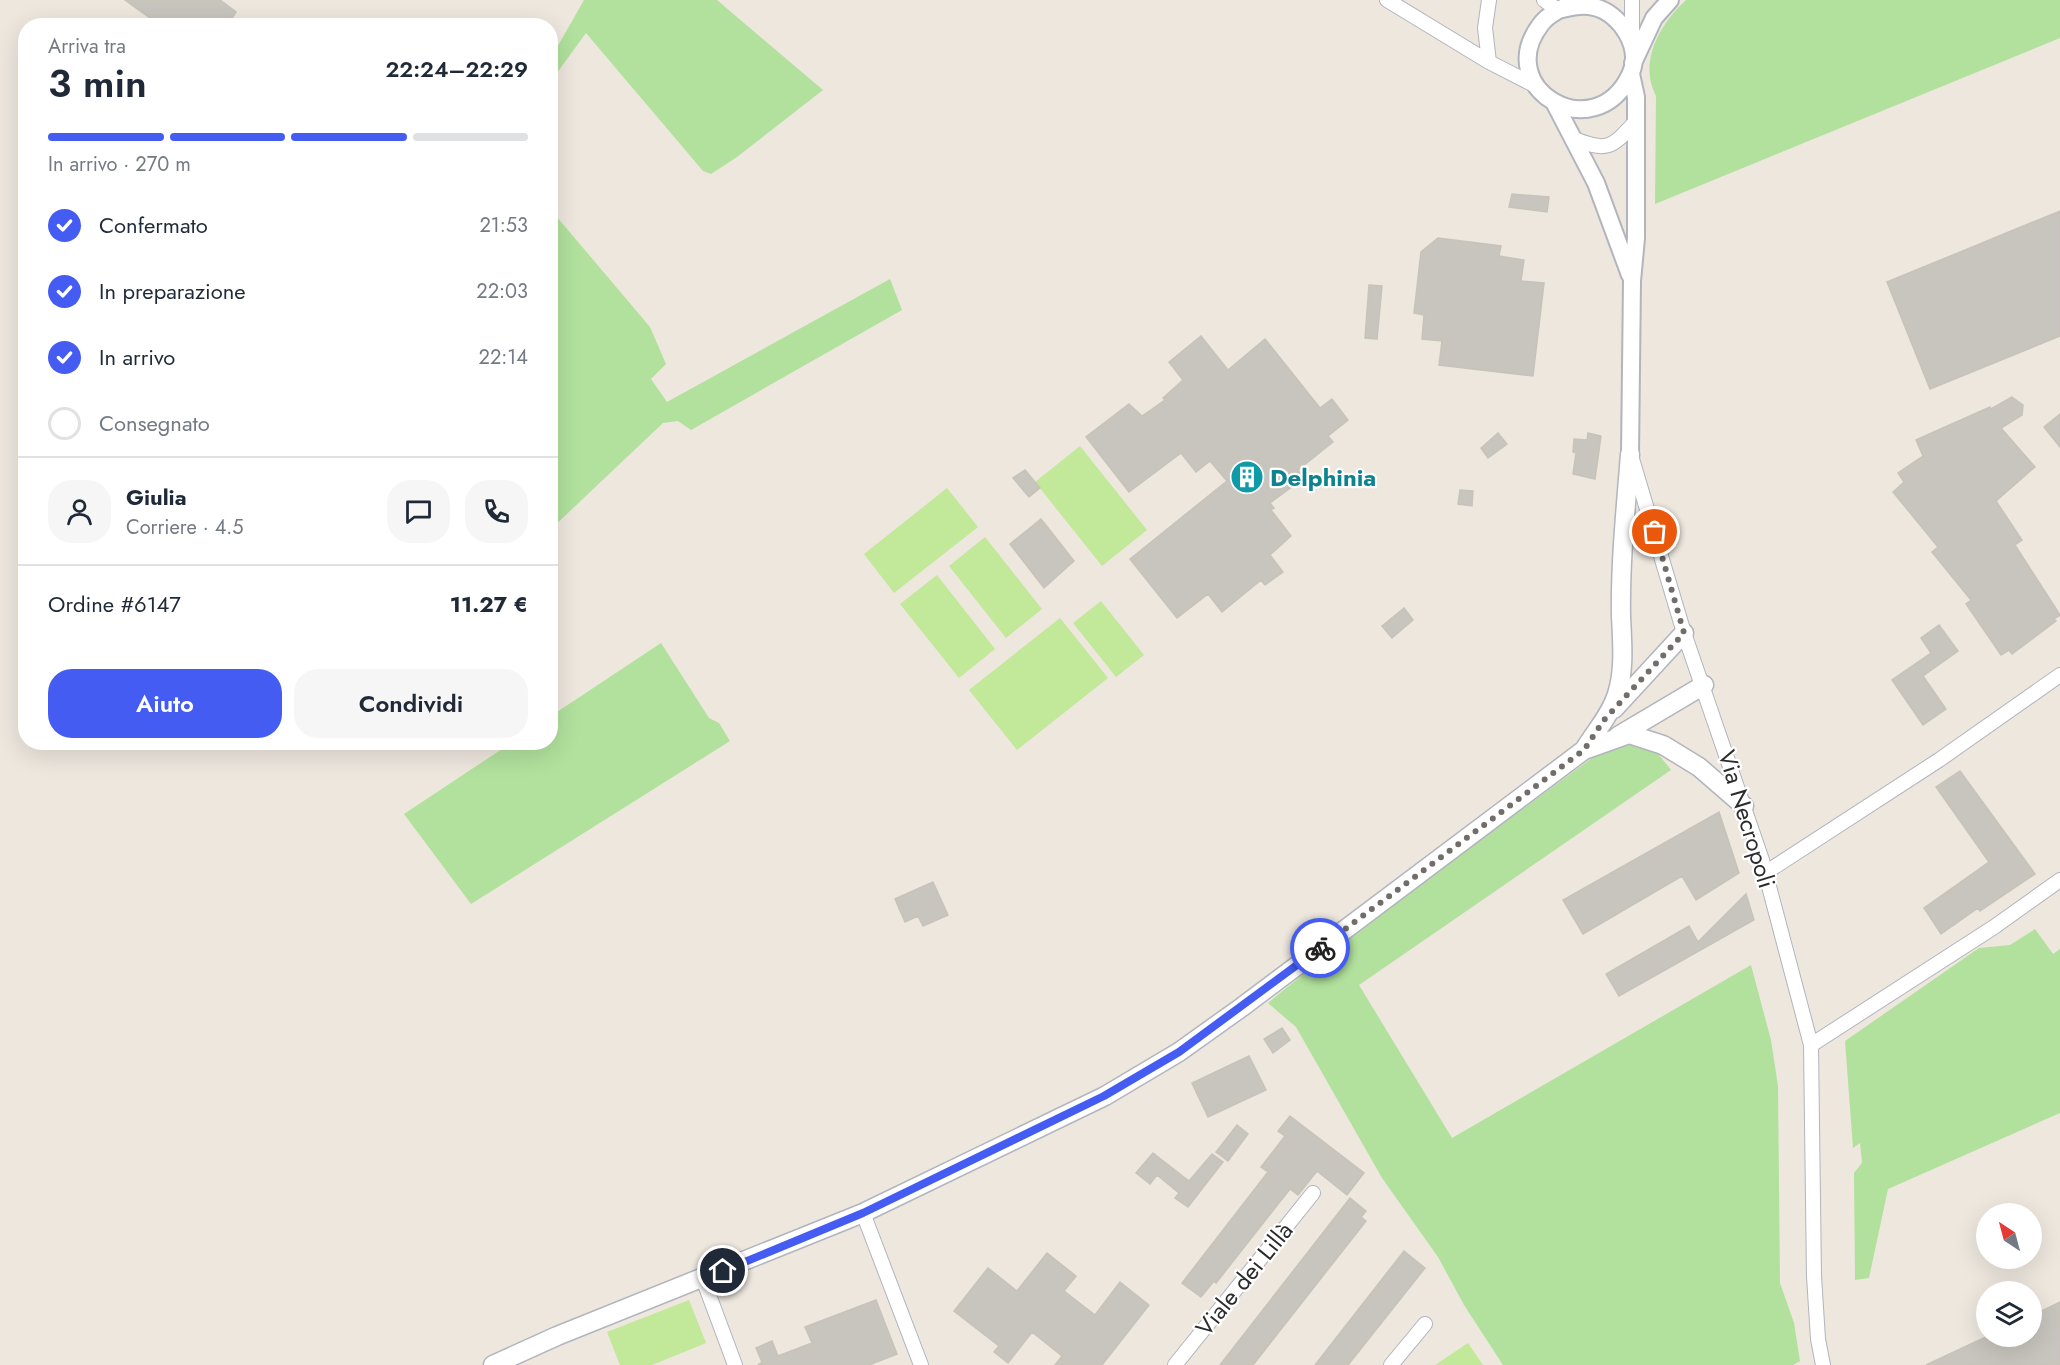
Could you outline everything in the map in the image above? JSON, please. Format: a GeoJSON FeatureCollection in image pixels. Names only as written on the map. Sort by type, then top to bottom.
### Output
{"type":"FeatureCollection","features":[{"type":"Feature","properties":{"kind":"main road"},"geometry":{"type":"LineString","coordinates":[[1584,750],[1604,720],[1617,694],[1620,675],[1624,544],[1630,454]]}},
{"type":"Feature","properties":{"kind":"main road"},"geometry":{"type":"LineString","coordinates":[[1604,720],[1684,633]]}},
{"type":"Feature","properties":{"kind":"main road"},"geometry":{"type":"LineString","coordinates":[[1611,740],[1704,685]]}},
{"type":"Feature","properties":{"kind":"main road"},"geometry":{"type":"LineString","coordinates":[[493,1365],[557,1336],[863,1213],[1104,1096],[1179,1052],[1584,750],[1629,734],[1663,745],[1699,767],[1744,806]]}},
{"type":"Feature","properties":{"kind":"street"},"geometry":{"type":"LineString","coordinates":[[1387,0],[1489,62],[1534,85],[1555,104],[1596,183],[1632,281]]}},
{"type":"Feature","properties":{"kind":"street"},"geometry":{"type":"LineString","coordinates":[[1489,0],[1485,28],[1489,62]]}},
{"type":"Feature","properties":{"kind":"street"},"geometry":{"type":"LineString","coordinates":[[1544,0],[1558,10]]}},
{"type":"Feature","properties":{"kind":"street"},"geometry":{"type":"LineString","coordinates":[[1534,85],[1529,71],[1532,41],[1542,23],[1558,10],[1580,0]]}},
{"type":"Feature","properties":{"kind":"street"},"geometry":{"type":"LineString","coordinates":[[1632,0],[1632,69]]}},
{"type":"Feature","properties":{"kind":"street"},"geometry":{"type":"LineString","coordinates":[[1555,104],[1575,109],[1590,109],[1605,104],[1618,94],[1632,69],[1654,18],[1670,0]]}},
{"type":"Feature","properties":{"kind":"street"},"geometry":{"type":"LineString","coordinates":[[1558,10],[1576,5],[1594,7],[1611,14],[1624,27],[1632,44]]}},
{"type":"Feature","properties":{"kind":"street","name":"Via Necropoli"},"geometry":{"type":"LineString","coordinates":[[1632,69],[1636,97],[1636,238],[1632,281],[1630,454],[1684,633],[1704,685],[1765,873],[1811,1045],[1814,1276],[1818,1340],[1823,1365]]}},
{"type":"Feature","properties":{"kind":"street"},"geometry":{"type":"LineString","coordinates":[[1572,138],[1592,146],[1609,146],[1622,139],[1636,121]]}},
{"type":"Feature","properties":{"kind":"street"},"geometry":{"type":"LineString","coordinates":[[1765,873],[1939,760],[2060,675]]}},
{"type":"Feature","properties":{"kind":"street"},"geometry":{"type":"LineString","coordinates":[[1811,1045],[1994,927],[2060,880]]}},
{"type":"Feature","properties":{"kind":"street","name":"Viale dei Lillà"},"geometry":{"type":"LineString","coordinates":[[1175,1365],[1313,1193]]}},
{"type":"Feature","properties":{"kind":"street"},"geometry":{"type":"LineString","coordinates":[[863,1213],[921,1365]]}},
{"type":"Feature","properties":{"kind":"street"},"geometry":{"type":"LineString","coordinates":[[703,1279],[735,1365]]}},
{"type":"Feature","properties":{"kind":"street"},"geometry":{"type":"LineString","coordinates":[[1391,1365],[1425,1324]]}},
{"type":"Feature","properties":{"kind":"green space"},"geometry":{"type":"Polygon","coordinates":[[[584,0],[717,0],[823,90],[737,157],[711,174],[703,171],[586,33],[558,71],[558,46],[584,0]]]}},
{"type":"Feature","properties":{"kind":"green space"},"geometry":{"type":"Polygon","coordinates":[[[1686,0],[2060,0],[2060,38],[1655,204],[1656,96],[1649,70],[1654,44],[1660,32],[1686,0]]]}},
{"type":"Feature","properties":{"kind":"green space"},"geometry":{"type":"Polygon","coordinates":[[[558,218],[650,327],[666,364],[651,379],[667,402],[890,279],[902,310],[691,430],[678,421],[663,423],[558,522],[558,218]]]}},
{"type":"Feature","properties":{"kind":"green space"},"geometry":{"type":"Polygon","coordinates":[[[1080,446],[1147,530],[1102,566],[1035,482],[1080,446]]]}},
{"type":"Feature","properties":{"kind":"green space"},"geometry":{"type":"Polygon","coordinates":[[[947,488],[978,527],[894,593],[864,554],[947,488]]]}},
{"type":"Feature","properties":{"kind":"green space"},"geometry":{"type":"Polygon","coordinates":[[[985,537],[1042,609],[1006,638],[949,566],[985,537]]]}},
{"type":"Feature","properties":{"kind":"green space"},"geometry":{"type":"Polygon","coordinates":[[[937,575],[995,649],[959,678],[900,604],[937,575]]]}},
{"type":"Feature","properties":{"kind":"green space"},"geometry":{"type":"Polygon","coordinates":[[[1101,601],[1144,655],[1116,677],[1073,623],[1101,601]]]}},
{"type":"Feature","properties":{"kind":"green space"},"geometry":{"type":"Polygon","coordinates":[[[1060,618],[1108,678],[1017,750],[969,690],[1060,618]]]}},
{"type":"Feature","properties":{"kind":"green space"},"geometry":{"type":"Polygon","coordinates":[[[661,643],[709,718],[719,723],[730,741],[471,904],[404,814],[500,750],[558,750],[558,711],[661,643]]]}},
{"type":"Feature","properties":{"kind":"green space"},"geometry":{"type":"Polygon","coordinates":[[[1637,744],[1656,751],[1671,770],[1359,985],[1452,1138],[1751,965],[1771,1040],[1778,1086],[1780,1283],[1794,1323],[1800,1361],[1793,1365],[1503,1365],[1464,1305],[1438,1257],[1382,1178],[1296,1027],[1268,1003],[1339,945],[1600,752],[1619,745],[1637,744]]]}},
{"type":"Feature","properties":{"kind":"green space"},"geometry":{"type":"Polygon","coordinates":[[[2035,929],[2053,954],[2060,949],[2060,1113],[1888,1189],[1869,1278],[1855,1280],[1854,1173],[1862,1163],[1860,1143],[1853,1148],[1845,1041],[1979,948],[2010,945],[2035,929]]]}},
{"type":"Feature","properties":{"kind":"green space"},"geometry":{"type":"Polygon","coordinates":[[[689,1300],[706,1343],[652,1365],[620,1365],[607,1332],[689,1300]]]}},
{"type":"Feature","properties":{"kind":"green space"},"geometry":{"type":"Polygon","coordinates":[[[1468,1343],[1483,1365],[1435,1365],[1468,1343]]]}},
{"type":"Feature","properties":{"kind":"building"},"geometry":{"type":"Polygon","coordinates":[[[125,0],[220,0],[236,12],[232,18],[150,18],[125,0]]]}},
{"type":"Feature","properties":{"kind":"building"},"geometry":{"type":"Polygon","coordinates":[[[1512,194],[1549,197],[1547,212],[1509,207],[1512,194]]]}},
{"type":"Feature","properties":{"kind":"building"},"geometry":{"type":"Polygon","coordinates":[[[2060,211],[2060,336],[1930,389],[1887,282],[2060,211]]]}},
{"type":"Feature","properties":{"kind":"building"},"geometry":{"type":"Polygon","coordinates":[[[1438,238],[1501,246],[1499,256],[1524,260],[1521,281],[1544,283],[1533,376],[1439,365],[1442,341],[1422,339],[1424,315],[1414,313],[1421,252],[1438,238]]]}},
{"type":"Feature","properties":{"kind":"building"},"geometry":{"type":"Polygon","coordinates":[[[1369,285],[1382,286],[1377,339],[1365,338],[1369,285]]]}},
{"type":"Feature","properties":{"kind":"building","name":"Delphinia"},"geometry":{"type":"Polygon","coordinates":[[[1201,336],[1228,370],[1265,339],[1320,408],[1332,399],[1348,420],[1328,436],[1333,442],[1298,470],[1303,476],[1298,479],[1300,481],[1270,503],[1274,508],[1271,510],[1291,536],[1270,555],[1283,572],[1265,585],[1261,580],[1222,612],[1208,594],[1177,618],[1130,559],[1227,481],[1210,461],[1196,472],[1181,453],[1129,492],[1086,437],[1129,404],[1142,416],[1165,400],[1163,398],[1183,380],[1169,362],[1201,336]]]}},
{"type":"Feature","properties":{"kind":"building"},"geometry":{"type":"Polygon","coordinates":[[[2012,397],[2023,405],[2022,415],[2001,428],[2035,467],[1996,501],[2022,540],[2015,545],[2060,615],[2054,619],[2056,621],[2012,654],[2009,650],[2001,655],[1966,604],[1971,600],[1932,552],[1938,547],[1893,492],[1904,482],[1898,473],[1923,456],[1916,440],[1990,407],[1991,409],[2012,397]]]}},
{"type":"Feature","properties":{"kind":"building"},"geometry":{"type":"Polygon","coordinates":[[[2060,414],[2060,447],[2044,427],[2060,414]]]}},
{"type":"Feature","properties":{"kind":"building"},"geometry":{"type":"Polygon","coordinates":[[[1498,433],[1507,444],[1488,458],[1481,448],[1498,433]]]}},
{"type":"Feature","properties":{"kind":"building"},"geometry":{"type":"Polygon","coordinates":[[[1588,433],[1601,436],[1595,479],[1573,474],[1576,453],[1573,452],[1574,439],[1587,440],[1588,433]]]}},
{"type":"Feature","properties":{"kind":"building"},"geometry":{"type":"Polygon","coordinates":[[[1025,470],[1040,488],[1029,497],[1013,478],[1025,470]]]}},
{"type":"Feature","properties":{"kind":"building"},"geometry":{"type":"Polygon","coordinates":[[[1460,490],[1473,491],[1472,506],[1458,504],[1460,490]]]}},
{"type":"Feature","properties":{"kind":"building"},"geometry":{"type":"Polygon","coordinates":[[[1041,519],[1074,561],[1044,588],[1010,544],[1041,519]]]}},
{"type":"Feature","properties":{"kind":"building"},"geometry":{"type":"Polygon","coordinates":[[[1404,608],[1413,620],[1392,638],[1382,626],[1404,608]]]}},
{"type":"Feature","properties":{"kind":"building"},"geometry":{"type":"Polygon","coordinates":[[[1939,625],[1958,651],[1923,676],[1946,709],[1923,725],[1892,680],[1931,653],[1921,638],[1939,625]]]}},
{"type":"Feature","properties":{"kind":"building"},"geometry":{"type":"Polygon","coordinates":[[[1960,771],[2035,874],[1980,911],[1978,908],[1941,934],[1924,908],[1989,862],[1936,787],[1960,771]]]}},
{"type":"Feature","properties":{"kind":"building"},"geometry":{"type":"Polygon","coordinates":[[[1719,812],[1739,873],[1696,900],[1682,876],[1583,934],[1563,900],[1719,812]]]}},
{"type":"Feature","properties":{"kind":"building"},"geometry":{"type":"Polygon","coordinates":[[[933,882],[948,915],[923,926],[918,916],[905,922],[895,899],[933,882]]]}},
{"type":"Feature","properties":{"kind":"building"},"geometry":{"type":"Polygon","coordinates":[[[1746,894],[1754,920],[1619,996],[1606,974],[1689,926],[1698,942],[1746,894]]]}},
{"type":"Feature","properties":{"kind":"building"},"geometry":{"type":"Polygon","coordinates":[[[1282,1028],[1290,1040],[1273,1053],[1264,1039],[1282,1028]]]}},
{"type":"Feature","properties":{"kind":"building"},"geometry":{"type":"Polygon","coordinates":[[[1249,1056],[1266,1090],[1208,1117],[1192,1083],[1249,1056]]]}},
{"type":"Feature","properties":{"kind":"building"},"geometry":{"type":"Polygon","coordinates":[[[1290,1116],[1364,1173],[1347,1195],[1317,1171],[1298,1195],[1290,1189],[1216,1283],[1214,1281],[1201,1297],[1182,1283],[1268,1172],[1261,1167],[1285,1136],[1278,1131],[1290,1116]]]}},
{"type":"Feature","properties":{"kind":"building"},"geometry":{"type":"Polygon","coordinates":[[[1237,1125],[1248,1134],[1228,1161],[1216,1152],[1237,1125]]]}},
{"type":"Feature","properties":{"kind":"building"},"geometry":{"type":"Polygon","coordinates":[[[1153,1153],[1189,1181],[1212,1154],[1223,1162],[1188,1207],[1175,1198],[1179,1193],[1157,1175],[1150,1184],[1136,1173],[1153,1153]]]}},
{"type":"Feature","properties":{"kind":"building"},"geometry":{"type":"Polygon","coordinates":[[[1350,1198],[1366,1211],[1361,1217],[1366,1221],[1253,1365],[1220,1365],[1350,1198]]]}},
{"type":"Feature","properties":{"kind":"building"},"geometry":{"type":"Polygon","coordinates":[[[1404,1251],[1425,1268],[1348,1365],[1315,1365],[1404,1251]]]}},
{"type":"Feature","properties":{"kind":"building"},"geometry":{"type":"Polygon","coordinates":[[[1047,1253],[1076,1276],[1064,1291],[1095,1315],[1120,1282],[1149,1305],[1102,1365],[1055,1365],[1062,1356],[1032,1332],[1008,1363],[994,1352],[999,1346],[954,1311],[988,1268],[1017,1291],[1047,1253]]]}},
{"type":"Feature","properties":{"kind":"building"},"geometry":{"type":"Polygon","coordinates":[[[876,1300],[897,1354],[869,1365],[758,1365],[762,1362],[756,1348],[772,1341],[778,1356],[812,1343],[805,1327],[876,1300]]]}},
{"type":"Feature","properties":{"kind":"building"},"geometry":{"type":"Polygon","coordinates":[[[2060,1302],[2060,1365],[1926,1365],[1976,1342],[1976,1347],[2042,1347],[2042,1311],[2060,1302]]]}},
{"type":"Feature","properties":{"kind":"way so far"},"geometry":{"type":"LineString","coordinates":[[1320,948],[1584,750],[1604,720],[1684,633],[1674,591],[1655,532]]}},
{"type":"Feature","properties":{"kind":"place","name":"Delphinia"},"geometry":{"type":"Point","coordinates":[1247,477]}},
{"type":"Feature","properties":{"kind":"route"},"geometry":{"type":"LineString","coordinates":[[723,1271],[863,1213],[1104,1096],[1179,1052],[1320,948]]}}]}
